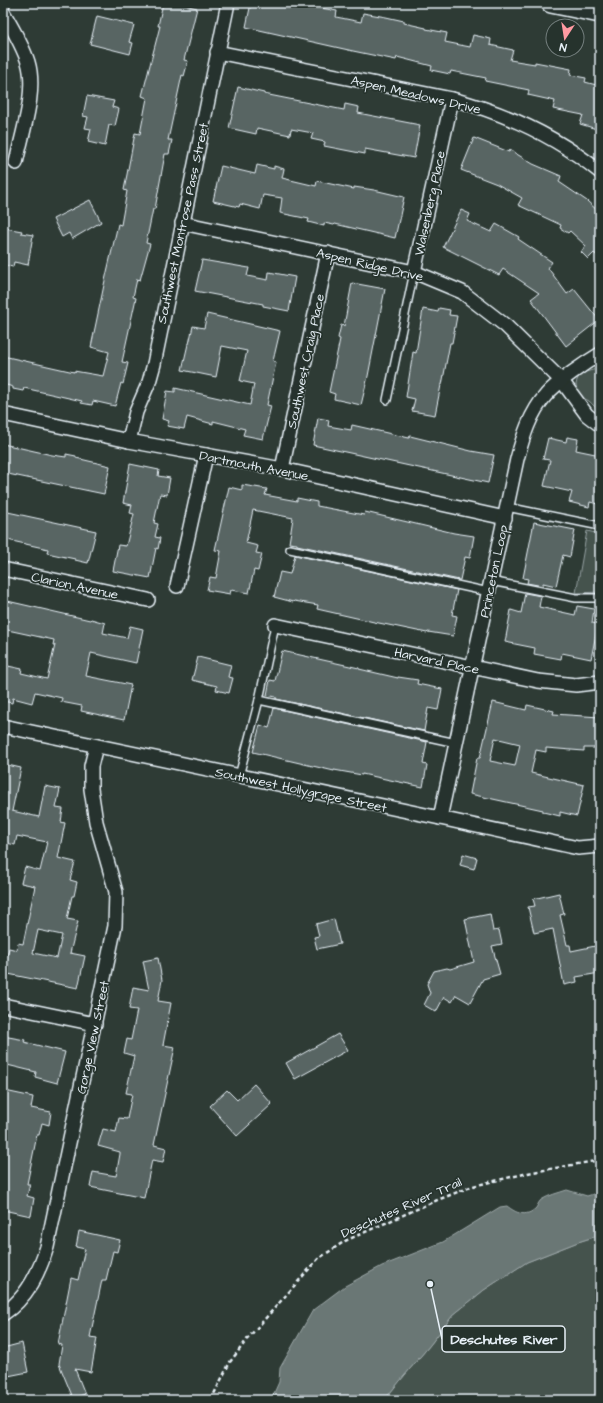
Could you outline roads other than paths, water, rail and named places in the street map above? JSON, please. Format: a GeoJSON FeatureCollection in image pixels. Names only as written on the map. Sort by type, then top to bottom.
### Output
{"type":"FeatureCollection","features":[{"type":"Feature","properties":{"kind":"main road"},"geometry":{"type":"LineString","coordinates":[[551,3],[600,13]]}},
{"type":"Feature","properties":{"kind":"street","name":"Southwest Montrose Pass Street"},"geometry":{"type":"LineString","coordinates":[[129,441],[136,412],[149,382],[154,364],[228,3]]}},
{"type":"Feature","properties":{"kind":"street"},"geometry":{"type":"LineString","coordinates":[[3,12],[22,47],[28,64],[30,78],[31,91],[16,163]]}},
{"type":"Feature","properties":{"kind":"street","name":"Aspen Meadows Drive"},"geometry":{"type":"LineString","coordinates":[[217,52],[452,100],[491,111],[557,142],[600,172]]}},
{"type":"Feature","properties":{"kind":"street","name":"Walsenberg Place"},"geometry":{"type":"LineString","coordinates":[[414,272],[452,100]]}},
{"type":"Feature","properties":{"kind":"street","name":"Aspen Ridge Drive"},"geometry":{"type":"LineString","coordinates":[[182,223],[414,272],[462,292],[506,326],[562,381],[586,415],[600,425]]}},
{"type":"Feature","properties":{"kind":"street","name":"Southwest Craig Place"},"geometry":{"type":"LineString","coordinates":[[282,469],[328,253]]}},
{"type":"Feature","properties":{"kind":"street","name":"Princeton Loop"},"geometry":{"type":"LineString","coordinates":[[440,818],[523,438],[533,416],[546,395],[562,381],[600,354]]}},
{"type":"Feature","properties":{"kind":"street","name":"Dartmouth Avenue"},"geometry":{"type":"LineString","coordinates":[[3,414],[129,441],[506,512]]}},
{"type":"Feature","properties":{"kind":"street"},"geometry":{"type":"LineString","coordinates":[[177,586],[206,455]]}},
{"type":"Feature","properties":{"kind":"street","name":"Clarion Avenue"},"geometry":{"type":"LineString","coordinates":[[3,569],[148,600]]}},
{"type":"Feature","properties":{"kind":"street","name":"Harvard Place"},"geometry":{"type":"LineString","coordinates":[[275,625],[472,668],[562,684],[581,685],[600,682]]}},
{"type":"Feature","properties":{"kind":"street","name":"Southwest Hollygrape Street"},"geometry":{"type":"LineString","coordinates":[[3,726],[578,848],[600,846]]}},
{"type":"Feature","properties":{"kind":"street","name":"Gorge View Street"},"geometry":{"type":"LineString","coordinates":[[3,1314],[21,1299],[41,1268],[47,1247],[115,926],[116,892],[96,822],[91,789],[92,766],[96,746]]}},
{"type":"Feature","properties":{"kind":"street"},"geometry":{"type":"LineString","coordinates":[[3,1005],[95,1024]]}},
{"type":"Feature","properties":{"kind":"lane","name":"Walsenberg Place"},"geometry":{"type":"LineString","coordinates":[[387,400],[414,272]]}},
{"type":"Feature","properties":{"kind":"lane"},"geometry":{"type":"LineString","coordinates":[[506,512],[600,526]]}},
{"type":"Feature","properties":{"kind":"lane"},"geometry":{"type":"LineString","coordinates":[[290,550],[490,587],[576,598],[600,598]]}},
{"type":"Feature","properties":{"kind":"lane"},"geometry":{"type":"LineString","coordinates":[[240,776],[259,700],[275,625]]}},
{"type":"Feature","properties":{"kind":"lane"},"geometry":{"type":"LineString","coordinates":[[259,700],[456,743]]}},
{"type":"Feature","properties":{"kind":"place","name":"Deschutes River"},"geometry":{"type":"Point","coordinates":[430,1284]}}]}
